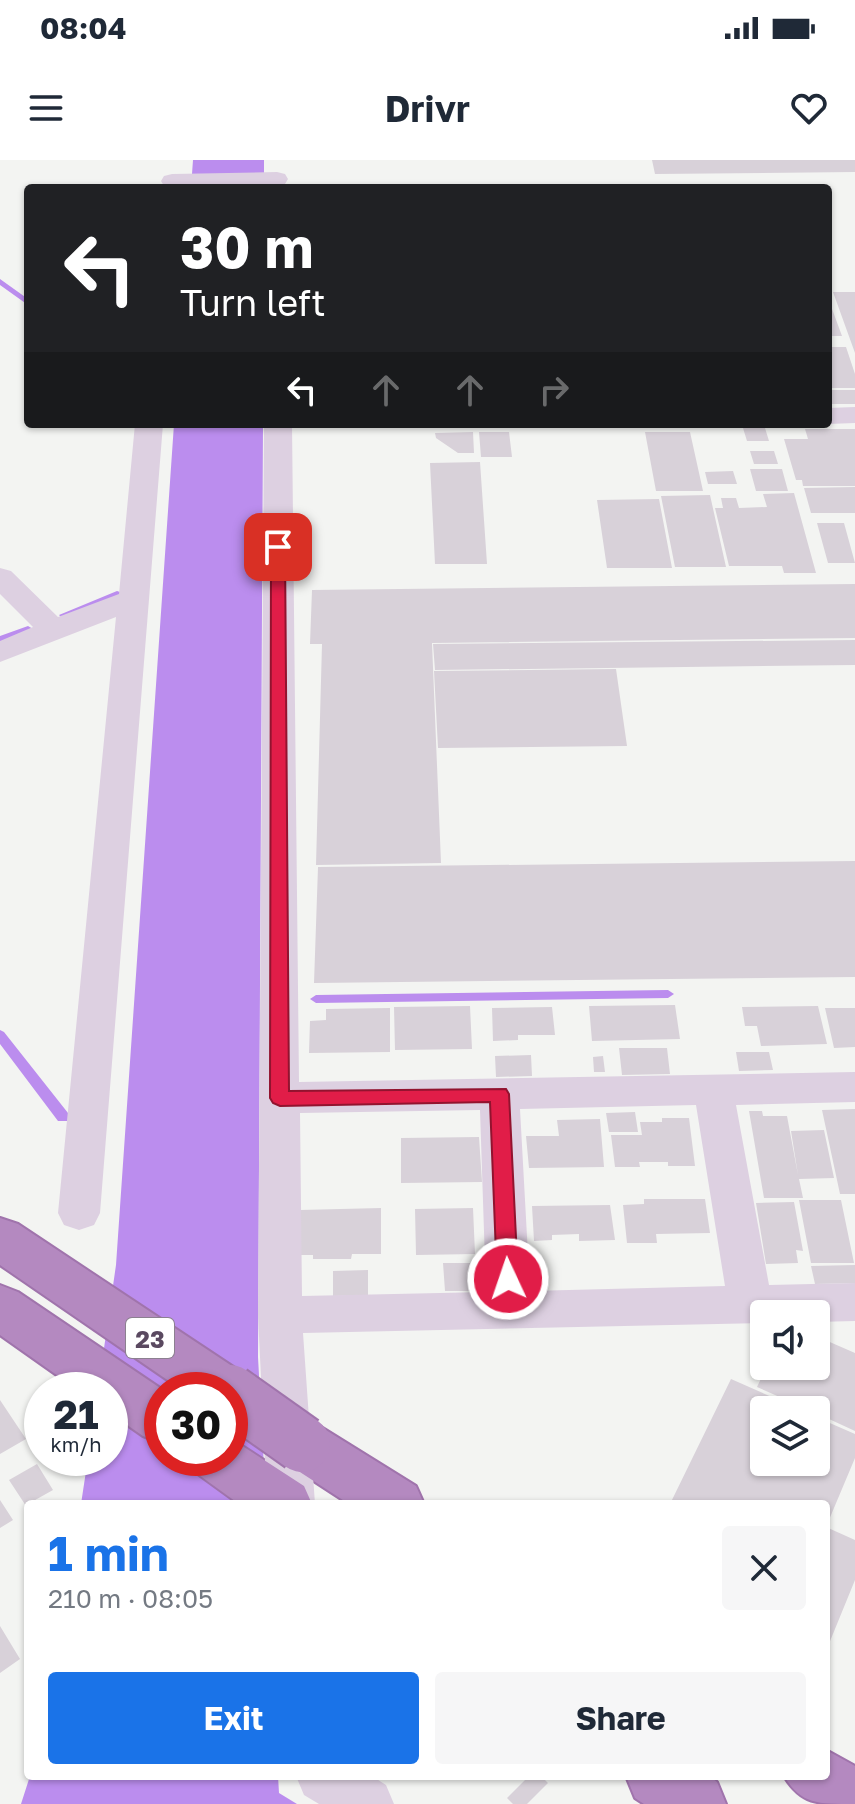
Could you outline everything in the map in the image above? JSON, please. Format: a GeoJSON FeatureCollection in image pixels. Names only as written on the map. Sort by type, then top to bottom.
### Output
{"type":"FeatureCollection","features":[{"type":"Feature","properties":{"kind":"highway","name":"23"},"geometry":{"type":"LineString","coordinates":[[0,1238],[199,1372]]}},
{"type":"Feature","properties":{"kind":"highway","name":"23"},"geometry":{"type":"LineString","coordinates":[[20,1321],[144,1407]]}},
{"type":"Feature","properties":{"kind":"highway"},"geometry":{"type":"LineString","coordinates":[[248,1406],[390,1500]]}},
{"type":"Feature","properties":{"kind":"highway"},"geometry":{"type":"LineString","coordinates":[[244,1476],[278,1500]]}},
{"type":"Feature","properties":{"kind":"highway"},"geometry":{"type":"LineString","coordinates":[[662,1780],[695,1804]]}},
{"type":"Feature","properties":{"kind":"highway"},"geometry":{"type":"LineString","coordinates":[[821,1780],[855,1802]]}},
{"type":"Feature","properties":{"kind":"highway"},"geometry":{"type":"LineString","coordinates":[[830,1780],[855,1793]]}},
{"type":"Feature","properties":{"kind":"street"},"geometry":{"type":"LineString","coordinates":[[176,177],[275,176]]}},
{"type":"Feature","properties":{"kind":"street"},"geometry":{"type":"LineString","coordinates":[[832,416],[855,415]]}},
{"type":"Feature","properties":{"kind":"street"},"geometry":{"type":"LineString","coordinates":[[79,1213],[149,428]]}},
{"type":"Feature","properties":{"kind":"street"},"geometry":{"type":"LineString","coordinates":[[278,428],[280,1315],[291,1500]]}},
{"type":"Feature","properties":{"kind":"street"},"geometry":{"type":"LineString","coordinates":[[0,577],[53,630]]}},
{"type":"Feature","properties":{"kind":"street"},"geometry":{"type":"LineString","coordinates":[[0,652],[132,600]]}},
{"type":"Feature","properties":{"kind":"street"},"geometry":{"type":"LineString","coordinates":[[280,1098],[855,1087]]}},
{"type":"Feature","properties":{"kind":"street"},"geometry":{"type":"LineString","coordinates":[[280,1315],[750,1304],[713,1089]]}},
{"type":"Feature","properties":{"kind":"street"},"geometry":{"type":"LineString","coordinates":[[499,1094],[509,1310]]}},
{"type":"Feature","properties":{"kind":"street"},"geometry":{"type":"LineString","coordinates":[[830,1302],[855,1302]]}},
{"type":"Feature","properties":{"kind":"street"},"geometry":{"type":"LineString","coordinates":[[329,1780],[367,1804]]}},
{"type":"Feature","properties":{"kind":"shaded area"},"geometry":{"type":"Polygon","coordinates":[[[193,160],[264,160],[264,184],[191,184],[193,160]]]}},
{"type":"Feature","properties":{"kind":"shaded area"},"geometry":{"type":"Polygon","coordinates":[[[174,428],[263,428],[258,1357],[266,1500],[82,1500],[85,1476],[128,1476],[128,1372],[101,1372],[116,1265],[174,428]]]}},
{"type":"Feature","properties":{"kind":"shaded area"},"geometry":{"type":"Polygon","coordinates":[[[29,1780],[278,1780],[279,1793],[297,1804],[21,1804],[29,1780]]]}},
{"type":"Feature","properties":{"kind":"building"},"geometry":{"type":"Polygon","coordinates":[[[652,160],[855,160],[855,172],[655,174],[652,160]]]}},
{"type":"Feature","properties":{"kind":"building"},"geometry":{"type":"Polygon","coordinates":[[[833,292],[855,292],[855,353],[833,292]]]}},
{"type":"Feature","properties":{"kind":"building"},"geometry":{"type":"Polygon","coordinates":[[[832,309],[842,336],[832,336],[832,309]]]}},
{"type":"Feature","properties":{"kind":"building"},"geometry":{"type":"Polygon","coordinates":[[[832,347],[846,347],[855,374],[855,388],[832,388],[832,347]]]}},
{"type":"Feature","properties":{"kind":"building"},"geometry":{"type":"Polygon","coordinates":[[[832,390],[855,390],[855,404],[832,404],[832,390]]]}},
{"type":"Feature","properties":{"kind":"building"},"geometry":{"type":"Polygon","coordinates":[[[743,428],[765,428],[769,441],[747,441],[743,428]]]}},
{"type":"Feature","properties":{"kind":"building"},"geometry":{"type":"Polygon","coordinates":[[[805,429],[855,429],[855,486],[803,486],[802,480],[796,480],[784,439],[808,439],[805,429]]]}},
{"type":"Feature","properties":{"kind":"building"},"geometry":{"type":"Polygon","coordinates":[[[473,432],[474,453],[458,453],[436,438],[435,433],[473,432]]]}},
{"type":"Feature","properties":{"kind":"building"},"geometry":{"type":"Polygon","coordinates":[[[479,432],[509,432],[512,457],[481,457],[479,432]]]}},
{"type":"Feature","properties":{"kind":"building"},"geometry":{"type":"Polygon","coordinates":[[[645,432],[690,432],[703,491],[656,491],[645,432]]]}},
{"type":"Feature","properties":{"kind":"building"},"geometry":{"type":"Polygon","coordinates":[[[750,451],[774,451],[778,464],[754,464],[750,451]]]}},
{"type":"Feature","properties":{"kind":"building"},"geometry":{"type":"Polygon","coordinates":[[[480,462],[487,564],[435,564],[430,463],[480,462]]]}},
{"type":"Feature","properties":{"kind":"building"},"geometry":{"type":"Polygon","coordinates":[[[750,469],[782,469],[788,491],[756,491],[750,469]]]}},
{"type":"Feature","properties":{"kind":"building"},"geometry":{"type":"Polygon","coordinates":[[[733,471],[737,484],[708,484],[705,472],[733,471]]]}},
{"type":"Feature","properties":{"kind":"building"},"geometry":{"type":"Polygon","coordinates":[[[855,487],[855,513],[811,513],[804,488],[855,487]]]}},
{"type":"Feature","properties":{"kind":"building"},"geometry":{"type":"Polygon","coordinates":[[[794,493],[816,573],[784,573],[782,566],[729,566],[715,508],[723,508],[721,498],[736,498],[739,508],[767,507],[763,494],[794,493]]]}},
{"type":"Feature","properties":{"kind":"building"},"geometry":{"type":"Polygon","coordinates":[[[710,495],[726,567],[675,567],[661,496],[710,495]]]}},
{"type":"Feature","properties":{"kind":"building"},"geometry":{"type":"Polygon","coordinates":[[[659,499],[672,568],[607,568],[597,500],[659,499]]]}},
{"type":"Feature","properties":{"kind":"building"},"geometry":{"type":"Polygon","coordinates":[[[817,523],[844,523],[855,563],[828,563],[817,523]]]}},
{"type":"Feature","properties":{"kind":"building"},"geometry":{"type":"Polygon","coordinates":[[[855,584],[855,638],[432,643],[441,863],[316,865],[322,644],[310,644],[312,590],[855,584]]]}},
{"type":"Feature","properties":{"kind":"building"},"geometry":{"type":"Polygon","coordinates":[[[855,640],[855,665],[435,670],[433,644],[855,640]]]}},
{"type":"Feature","properties":{"kind":"building"},"geometry":{"type":"Polygon","coordinates":[[[616,669],[627,746],[438,748],[434,671],[616,669]]]}},
{"type":"Feature","properties":{"kind":"building"},"geometry":{"type":"Polygon","coordinates":[[[855,861],[855,977],[314,983],[318,867],[855,861]]]}},
{"type":"Feature","properties":{"kind":"building"},"geometry":{"type":"Polygon","coordinates":[[[675,1005],[680,1039],[592,1041],[589,1006],[675,1005]]]}},
{"type":"Feature","properties":{"kind":"building"},"geometry":{"type":"Polygon","coordinates":[[[470,1006],[472,1049],[395,1050],[394,1007],[470,1006]]]}},
{"type":"Feature","properties":{"kind":"building"},"geometry":{"type":"Polygon","coordinates":[[[818,1006],[827,1044],[761,1046],[757,1026],[745,1026],[742,1007],[818,1006]]]}},
{"type":"Feature","properties":{"kind":"building"},"geometry":{"type":"Polygon","coordinates":[[[552,1007],[555,1035],[518,1035],[518,1040],[493,1041],[492,1008],[552,1007]]]}},
{"type":"Feature","properties":{"kind":"building"},"geometry":{"type":"Polygon","coordinates":[[[390,1008],[390,1052],[309,1053],[310,1021],[326,1020],[326,1009],[390,1008]]]}},
{"type":"Feature","properties":{"kind":"building"},"geometry":{"type":"Polygon","coordinates":[[[825,1008],[855,1008],[855,1047],[834,1048],[825,1008]]]}},
{"type":"Feature","properties":{"kind":"building"},"geometry":{"type":"Polygon","coordinates":[[[619,1048],[667,1048],[670,1074],[622,1075],[619,1048]]]}},
{"type":"Feature","properties":{"kind":"building"},"geometry":{"type":"Polygon","coordinates":[[[736,1052],[769,1052],[773,1070],[739,1071],[736,1052]]]}},
{"type":"Feature","properties":{"kind":"building"},"geometry":{"type":"Polygon","coordinates":[[[531,1055],[532,1076],[496,1077],[495,1056],[531,1055]]]}},
{"type":"Feature","properties":{"kind":"building"},"geometry":{"type":"Polygon","coordinates":[[[603,1056],[605,1072],[594,1072],[593,1057],[603,1056]]]}},
{"type":"Feature","properties":{"kind":"building"},"geometry":{"type":"Polygon","coordinates":[[[855,1109],[855,1194],[840,1194],[822,1110],[855,1109]]]}},
{"type":"Feature","properties":{"kind":"building"},"geometry":{"type":"Polygon","coordinates":[[[749,1111],[762,1111],[763,1116],[787,1116],[798,1175],[791,1131],[824,1130],[834,1178],[799,1179],[803,1198],[764,1198],[749,1111]]]}},
{"type":"Feature","properties":{"kind":"building"},"geometry":{"type":"Polygon","coordinates":[[[635,1112],[638,1132],[609,1132],[606,1113],[635,1112]]]}},
{"type":"Feature","properties":{"kind":"building"},"geometry":{"type":"Polygon","coordinates":[[[662,1118],[689,1118],[695,1166],[639,1162],[640,1167],[615,1167],[611,1135],[642,1135],[640,1122],[662,1122],[662,1118]]]}},
{"type":"Feature","properties":{"kind":"building"},"geometry":{"type":"Polygon","coordinates":[[[600,1119],[604,1167],[529,1168],[526,1136],[559,1136],[557,1120],[600,1119]]]}},
{"type":"Feature","properties":{"kind":"building"},"geometry":{"type":"Polygon","coordinates":[[[479,1137],[482,1182],[401,1183],[401,1138],[479,1137]]]}},
{"type":"Feature","properties":{"kind":"building"},"geometry":{"type":"Polygon","coordinates":[[[644,1199],[705,1199],[710,1233],[656,1234],[657,1243],[627,1243],[623,1205],[644,1204],[644,1199]]]}},
{"type":"Feature","properties":{"kind":"building"},"geometry":{"type":"Polygon","coordinates":[[[799,1200],[841,1200],[854,1263],[811,1263],[799,1200]]]}},
{"type":"Feature","properties":{"kind":"building"},"geometry":{"type":"Polygon","coordinates":[[[794,1202],[803,1251],[796,1250],[798,1263],[766,1264],[756,1203],[794,1202]]]}},
{"type":"Feature","properties":{"kind":"building"},"geometry":{"type":"Polygon","coordinates":[[[610,1205],[615,1240],[579,1241],[579,1234],[552,1235],[552,1240],[534,1241],[532,1206],[610,1205]]]}},
{"type":"Feature","properties":{"kind":"building"},"geometry":{"type":"Polygon","coordinates":[[[381,1208],[381,1254],[352,1254],[351,1259],[313,1259],[313,1255],[299,1255],[300,1210],[381,1208]]]}},
{"type":"Feature","properties":{"kind":"building"},"geometry":{"type":"Polygon","coordinates":[[[473,1208],[475,1254],[416,1255],[415,1209],[473,1208]]]}},
{"type":"Feature","properties":{"kind":"building"},"geometry":{"type":"Polygon","coordinates":[[[443,1263],[486,1263],[487,1282],[475,1291],[445,1291],[443,1263]]]}},
{"type":"Feature","properties":{"kind":"building"},"geometry":{"type":"Polygon","coordinates":[[[855,1265],[855,1283],[815,1284],[811,1266],[855,1265]]]}},
{"type":"Feature","properties":{"kind":"building"},"geometry":{"type":"Polygon","coordinates":[[[368,1270],[368,1295],[333,1296],[333,1271],[368,1270]]]}},
{"type":"Feature","properties":{"kind":"building"},"geometry":{"type":"Polygon","coordinates":[[[830,1342],[855,1353],[855,1431],[830,1419],[830,1396],[777,1396],[757,1387],[760,1380],[830,1380],[830,1342]]]}},
{"type":"Feature","properties":{"kind":"building"},"geometry":{"type":"Polygon","coordinates":[[[731,1379],[769,1396],[750,1396],[750,1476],[830,1476],[830,1423],[855,1434],[855,1458],[830,1517],[830,1500],[672,1500],[731,1379]]]}},
{"type":"Feature","properties":{"kind":"building"},"geometry":{"type":"Polygon","coordinates":[[[0,1400],[24,1440],[0,1454],[0,1400]]]}},
{"type":"Feature","properties":{"kind":"building"},"geometry":{"type":"Polygon","coordinates":[[[24,1471],[24,1476],[44,1476],[53,1490],[35,1500],[24,1500],[24,1503],[9,1480],[24,1471]]]}},
{"type":"Feature","properties":{"kind":"building"},"geometry":{"type":"Polygon","coordinates":[[[0,1500],[13,1520],[0,1528],[0,1500]]]}},
{"type":"Feature","properties":{"kind":"building"},"geometry":{"type":"Polygon","coordinates":[[[830,1529],[855,1540],[855,1580],[830,1641],[830,1529]]]}},
{"type":"Feature","properties":{"kind":"building"},"geometry":{"type":"Polygon","coordinates":[[[0,1626],[20,1659],[0,1673],[0,1626]]]}},
{"type":"Feature","properties":{"kind":"building"},"geometry":{"type":"Polygon","coordinates":[[[525,1780],[545,1780],[548,1783],[527,1804],[513,1804],[507,1798],[525,1780]]]}},
{"type":"Feature","properties":{"kind":"waterway"},"geometry":{"type":"LineString","coordinates":[[0,281],[24,300]]}},
{"type":"Feature","properties":{"kind":"waterway"},"geometry":{"type":"LineString","coordinates":[[64,615],[117,594]]}},
{"type":"Feature","properties":{"kind":"waterway"},"geometry":{"type":"LineString","coordinates":[[0,640],[28,629]]}},
{"type":"Feature","properties":{"kind":"waterway"},"geometry":{"type":"LineString","coordinates":[[316,999],[668,994]]}},
{"type":"Feature","properties":{"kind":"waterway"},"geometry":{"type":"LineString","coordinates":[[0,1035],[63,1117]]}},
{"type":"Feature","properties":{"kind":"route"},"geometry":{"type":"LineString","coordinates":[[278,547],[280,1098],[499,1094],[508,1279]]}}]}
